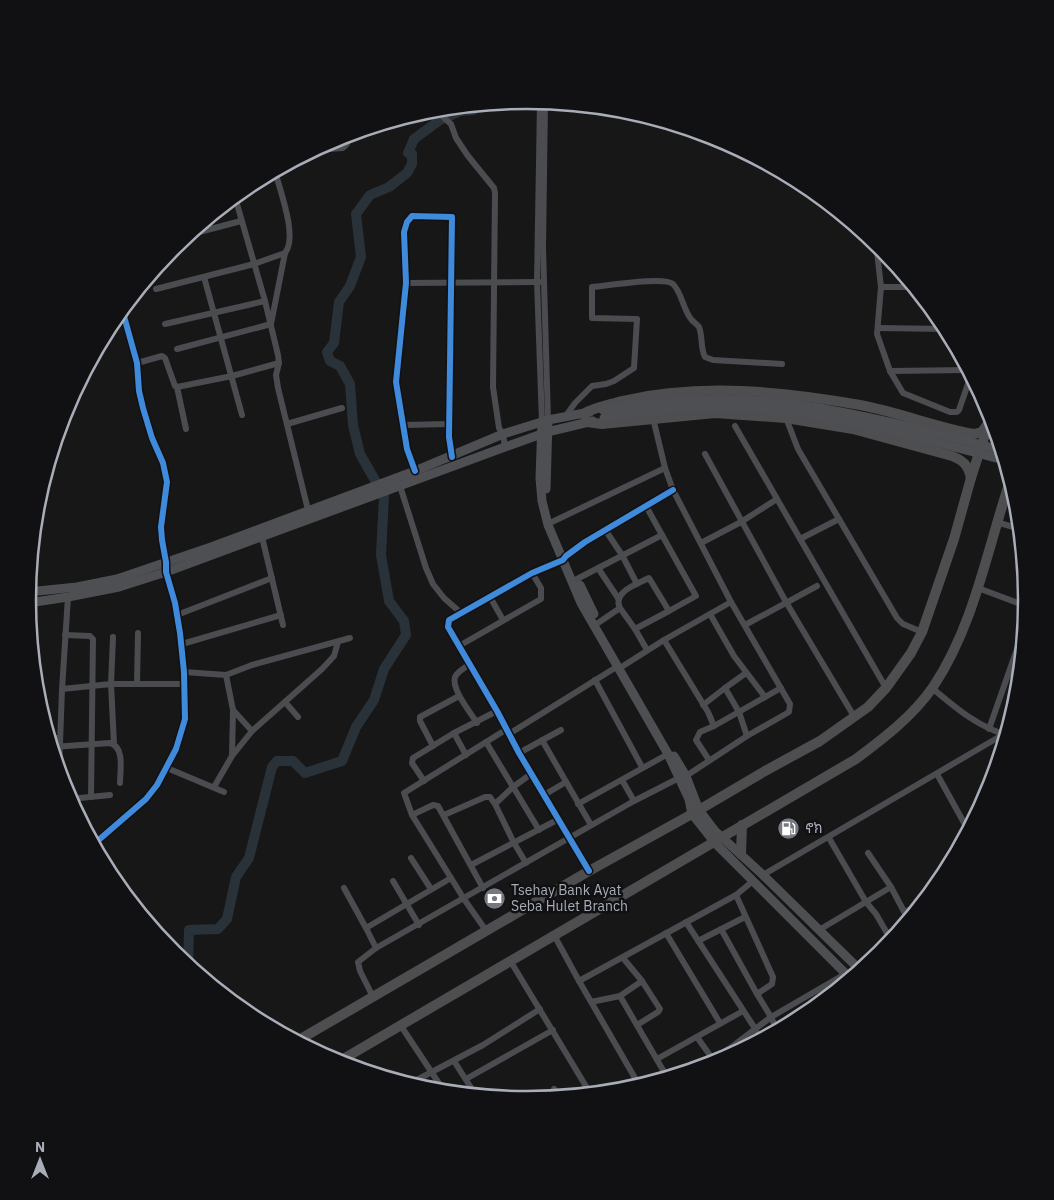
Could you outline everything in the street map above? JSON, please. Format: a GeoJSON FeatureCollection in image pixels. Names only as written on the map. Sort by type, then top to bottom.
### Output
{"type":"FeatureCollection","features":[{"type":"Feature","properties":{"kind":"highway"},"geometry":{"type":"LineString","coordinates":[[585,418],[600,406],[638,398],[690,391],[735,390],[799,396],[861,405],[974,434],[982,432],[986,426]]}},
{"type":"Feature","properties":{"kind":"highway"},"geometry":{"type":"LineString","coordinates":[[585,418],[602,424],[715,413],[786,418],[853,429],[952,456],[963,460],[968,466],[971,478]]}},
{"type":"Feature","properties":{"kind":"highway"},"geometry":{"type":"LineString","coordinates":[[304,1037],[589,871],[820,741],[868,707],[886,688],[911,653],[922,632],[954,539],[986,428]]}},
{"type":"Feature","properties":{"kind":"highway"},"geometry":{"type":"LineString","coordinates":[[348,1057],[856,759],[893,732],[932,688],[956,648],[978,588],[1006,494]]}},
{"type":"Feature","properties":{"kind":"highway"},"geometry":{"type":"LineString","coordinates":[[741,854],[742,825]]}},
{"type":"Feature","properties":{"kind":"main road"},"geometry":{"type":"LineString","coordinates":[[388,486],[400,486],[585,418],[650,403],[743,400],[800,405],[870,418],[994,448]]}},
{"type":"Feature","properties":{"kind":"main road"},"geometry":{"type":"LineString","coordinates":[[603,414],[710,407],[797,412],[866,424],[997,458]]}},
{"type":"Feature","properties":{"kind":"main road"},"geometry":{"type":"LineString","coordinates":[[36,601],[119,587],[166,572],[262,537],[388,486],[414,471],[502,434],[565,417],[585,418]]}},
{"type":"Feature","properties":{"kind":"main road"},"geometry":{"type":"LineString","coordinates":[[545,421],[540,454],[540,484],[548,525],[620,666],[668,754],[683,777]]}},
{"type":"Feature","properties":{"kind":"main road"},"geometry":{"type":"LineString","coordinates":[[544,433],[546,488],[552,522],[581,603],[620,666],[683,777],[695,812],[753,881],[845,973]]}},
{"type":"Feature","properties":{"kind":"main road"},"geometry":{"type":"LineString","coordinates":[[523,440],[534,445],[540,454]]}},
{"type":"Feature","properties":{"kind":"main road"},"geometry":{"type":"LineString","coordinates":[[36,591],[77,587],[117,579],[211,547],[308,510],[375,491]]}},
{"type":"Feature","properties":{"kind":"main road"},"geometry":{"type":"LineString","coordinates":[[718,840],[741,854],[855,965]]}},
{"type":"Feature","properties":{"kind":"street"},"geometry":{"type":"LineString","coordinates":[[540,109],[540,282],[545,421]]}},
{"type":"Feature","properties":{"kind":"street"},"geometry":{"type":"LineString","coordinates":[[540,282],[546,110]]}},
{"type":"Feature","properties":{"kind":"street"},"geometry":{"type":"LineString","coordinates":[[443,117],[451,124],[456,138],[494,188],[493,387],[499,428],[505,447]]}},
{"type":"Feature","properties":{"kind":"street"},"geometry":{"type":"LineString","coordinates":[[336,149],[343,148],[347,144]]}},
{"type":"Feature","properties":{"kind":"street"},"geometry":{"type":"LineString","coordinates":[[270,324],[285,253],[290,241],[289,226],[277,178]]}},
{"type":"Feature","properties":{"kind":"street"},"geometry":{"type":"LineString","coordinates":[[236,205],[265,301],[279,363],[276,375],[308,510]]}},
{"type":"Feature","properties":{"kind":"street"},"geometry":{"type":"LineString","coordinates":[[414,471],[407,449],[396,382],[406,283],[404,232],[407,222],[412,216],[452,217],[449,424],[452,456]]}},
{"type":"Feature","properties":{"kind":"street"},"geometry":{"type":"LineString","coordinates":[[203,231],[241,220]]}},
{"type":"Feature","properties":{"kind":"street"},"geometry":{"type":"LineString","coordinates":[[156,289],[254,264],[285,253]]}},
{"type":"Feature","properties":{"kind":"street"},"geometry":{"type":"LineString","coordinates":[[878,257],[881,287],[878,328],[879,342],[890,371],[903,393],[954,412],[959,410],[968,385]]}},
{"type":"Feature","properties":{"kind":"street"},"geometry":{"type":"LineString","coordinates":[[204,277],[242,415]]}},
{"type":"Feature","properties":{"kind":"street"},"geometry":{"type":"LineString","coordinates":[[565,417],[575,403],[592,386],[614,381],[634,368],[637,319],[592,318],[592,287],[667,281],[678,292],[691,319],[697,324],[700,330],[702,350],[705,357],[713,360],[782,364]]}},
{"type":"Feature","properties":{"kind":"street"},"geometry":{"type":"LineString","coordinates":[[406,283],[540,282]]}},
{"type":"Feature","properties":{"kind":"street"},"geometry":{"type":"LineString","coordinates":[[881,287],[905,287]]}},
{"type":"Feature","properties":{"kind":"street"},"geometry":{"type":"LineString","coordinates":[[165,324],[265,301]]}},
{"type":"Feature","properties":{"kind":"street"},"geometry":{"type":"LineString","coordinates":[[99,840],[146,799],[167,768],[176,749],[185,719],[182,644],[166,572],[161,527],[167,482],[164,463],[152,438],[143,408],[137,363],[125,319]]}},
{"type":"Feature","properties":{"kind":"street"},"geometry":{"type":"LineString","coordinates":[[177,349],[270,324]]}},
{"type":"Feature","properties":{"kind":"street"},"geometry":{"type":"LineString","coordinates":[[878,328],[936,328]]}},
{"type":"Feature","properties":{"kind":"street"},"geometry":{"type":"LineString","coordinates":[[137,363],[162,356],[165,358],[177,387],[186,430]]}},
{"type":"Feature","properties":{"kind":"street"},"geometry":{"type":"LineString","coordinates":[[177,387],[232,376],[279,363]]}},
{"type":"Feature","properties":{"kind":"street"},"geometry":{"type":"LineString","coordinates":[[890,371],[960,370]]}},
{"type":"Feature","properties":{"kind":"street"},"geometry":{"type":"LineString","coordinates":[[287,424],[342,408]]}},
{"type":"Feature","properties":{"kind":"street"},"geometry":{"type":"LineString","coordinates":[[373,997],[360,971],[358,962],[376,948],[634,801],[683,777],[789,712],[790,704],[782,688],[731,602],[673,490],[665,468],[653,418]]}},
{"type":"Feature","properties":{"kind":"street"},"geometry":{"type":"LineString","coordinates":[[786,418],[798,449],[897,618],[903,624],[922,632]]}},
{"type":"Feature","properties":{"kind":"street"},"geometry":{"type":"LineString","coordinates":[[403,425],[449,424]]}},
{"type":"Feature","properties":{"kind":"street"},"geometry":{"type":"LineString","coordinates":[[735,426],[886,688]]}},
{"type":"Feature","properties":{"kind":"street"},"geometry":{"type":"LineString","coordinates":[[705,454],[786,602],[854,718]]}},
{"type":"Feature","properties":{"kind":"street"},"geometry":{"type":"LineString","coordinates":[[552,522],[665,468]]}},
{"type":"Feature","properties":{"kind":"street"},"geometry":{"type":"LineString","coordinates":[[400,486],[426,568],[433,584],[444,598],[461,613]]}},
{"type":"Feature","properties":{"kind":"street"},"geometry":{"type":"LineString","coordinates":[[589,871],[519,753],[498,711],[459,646],[448,623],[449,620],[532,573],[564,558],[585,542],[673,490]]}},
{"type":"Feature","properties":{"kind":"street"},"geometry":{"type":"LineString","coordinates":[[701,543],[741,522],[777,499]]}},
{"type":"Feature","properties":{"kind":"street"},"geometry":{"type":"LineString","coordinates":[[635,629],[696,596],[646,506]]}},
{"type":"Feature","properties":{"kind":"street"},"geometry":{"type":"LineString","coordinates":[[800,539],[839,519]]}},
{"type":"Feature","properties":{"kind":"street"},"geometry":{"type":"LineString","coordinates":[[996,522],[1012,527]]}},
{"type":"Feature","properties":{"kind":"street"},"geometry":{"type":"LineString","coordinates":[[606,531],[637,584]]}},
{"type":"Feature","properties":{"kind":"street"},"geometry":{"type":"LineString","coordinates":[[577,580],[662,535]]}},
{"type":"Feature","properties":{"kind":"street"},"geometry":{"type":"LineString","coordinates":[[262,537],[283,625]]}},
{"type":"Feature","properties":{"kind":"street"},"geometry":{"type":"LineString","coordinates":[[598,568],[618,598],[620,608],[647,650]]}},
{"type":"Feature","properties":{"kind":"street"},"geometry":{"type":"LineString","coordinates":[[459,646],[540,599],[541,588],[532,573]]}},
{"type":"Feature","properties":{"kind":"street"},"geometry":{"type":"LineString","coordinates":[[177,615],[272,578]]}},
{"type":"Feature","properties":{"kind":"street"},"geometry":{"type":"LineString","coordinates":[[618,598],[622,593],[648,578],[669,611]]}},
{"type":"Feature","properties":{"kind":"street"},"geometry":{"type":"LineString","coordinates":[[744,624],[817,586]]}},
{"type":"Feature","properties":{"kind":"street"},"geometry":{"type":"LineString","coordinates":[[978,588],[1018,603]]}},
{"type":"Feature","properties":{"kind":"street"},"geometry":{"type":"LineString","coordinates":[[58,743],[60,738],[68,597]]}},
{"type":"Feature","properties":{"kind":"street"},"geometry":{"type":"LineString","coordinates":[[490,597],[503,620]]}},
{"type":"Feature","properties":{"kind":"street"},"geometry":{"type":"LineString","coordinates":[[486,932],[412,815],[404,793],[406,790],[731,602]]}},
{"type":"Feature","properties":{"kind":"street"},"geometry":{"type":"LineString","coordinates":[[598,623],[620,608]]}},
{"type":"Feature","properties":{"kind":"street"},"geometry":{"type":"LineString","coordinates":[[710,614],[746,673],[764,697]]}},
{"type":"Feature","properties":{"kind":"street"},"geometry":{"type":"LineString","coordinates":[[182,644],[280,615]]}},
{"type":"Feature","properties":{"kind":"street"},"geometry":{"type":"LineString","coordinates":[[137,684],[138,632]]}},
{"type":"Feature","properties":{"kind":"street"},"geometry":{"type":"LineString","coordinates":[[65,635],[92,637],[91,797]]}},
{"type":"Feature","properties":{"kind":"street"},"geometry":{"type":"LineString","coordinates":[[113,637],[114,744],[120,751],[120,782]]}},
{"type":"Feature","properties":{"kind":"street"},"geometry":{"type":"LineString","coordinates":[[184,672],[226,675],[252,665],[350,638]]}},
{"type":"Feature","properties":{"kind":"street"},"geometry":{"type":"LineString","coordinates":[[664,640],[714,726]]}},
{"type":"Feature","properties":{"kind":"street"},"geometry":{"type":"LineString","coordinates":[[214,788],[232,756],[252,731],[322,669],[334,656],[338,642]]}},
{"type":"Feature","properties":{"kind":"street"},"geometry":{"type":"LineString","coordinates":[[989,729],[1015,653]]}},
{"type":"Feature","properties":{"kind":"street"},"geometry":{"type":"LineString","coordinates":[[470,664],[460,671],[454,680],[459,696],[477,722]]}},
{"type":"Feature","properties":{"kind":"street"},"geometry":{"type":"LineString","coordinates":[[703,705],[746,673]]}},
{"type":"Feature","properties":{"kind":"street"},"geometry":{"type":"LineString","coordinates":[[226,675],[233,710],[232,756]]}},
{"type":"Feature","properties":{"kind":"street"},"geometry":{"type":"LineString","coordinates":[[595,680],[642,767]]}},
{"type":"Feature","properties":{"kind":"street"},"geometry":{"type":"LineString","coordinates":[[62,688],[112,684],[184,684]]}},
{"type":"Feature","properties":{"kind":"street"},"geometry":{"type":"LineString","coordinates":[[725,688],[739,712],[747,736]]}},
{"type":"Feature","properties":{"kind":"street"},"geometry":{"type":"LineString","coordinates":[[709,760],[696,740],[700,732],[782,688]]}},
{"type":"Feature","properties":{"kind":"street"},"geometry":{"type":"LineString","coordinates":[[932,688],[964,715],[989,729],[999,732]]}},
{"type":"Feature","properties":{"kind":"street"},"geometry":{"type":"LineString","coordinates":[[432,746],[420,721],[420,717],[459,696]]}},
{"type":"Feature","properties":{"kind":"street"},"geometry":{"type":"LineString","coordinates":[[284,702],[298,717]]}},
{"type":"Feature","properties":{"kind":"street"},"geometry":{"type":"LineString","coordinates":[[233,710],[252,731]]}},
{"type":"Feature","properties":{"kind":"street"},"geometry":{"type":"LineString","coordinates":[[424,781],[412,760],[454,733],[498,711]]}},
{"type":"Feature","properties":{"kind":"street"},"geometry":{"type":"LineString","coordinates":[[519,753],[561,730]]}},
{"type":"Feature","properties":{"kind":"street"},"geometry":{"type":"LineString","coordinates":[[454,733],[466,755]]}},
{"type":"Feature","properties":{"kind":"street"},"geometry":{"type":"LineString","coordinates":[[763,875],[998,738]]}},
{"type":"Feature","properties":{"kind":"street"},"geometry":{"type":"LineString","coordinates":[[542,740],[591,825]]}},
{"type":"Feature","properties":{"kind":"street"},"geometry":{"type":"LineString","coordinates":[[486,742],[539,830]]}},
{"type":"Feature","properties":{"kind":"street"},"geometry":{"type":"LineString","coordinates":[[59,747],[114,744]]}},
{"type":"Feature","properties":{"kind":"street"},"geometry":{"type":"LineString","coordinates":[[578,804],[668,754]]}},
{"type":"Feature","properties":{"kind":"street"},"geometry":{"type":"LineString","coordinates":[[167,768],[224,792]]}},
{"type":"Feature","properties":{"kind":"street"},"geometry":{"type":"LineString","coordinates":[[495,804],[513,787],[531,774]]}},
{"type":"Feature","properties":{"kind":"street"},"geometry":{"type":"LineString","coordinates":[[937,774],[964,823]]}},
{"type":"Feature","properties":{"kind":"street"},"geometry":{"type":"LineString","coordinates":[[622,780],[634,801]]}},
{"type":"Feature","properties":{"kind":"street"},"geometry":{"type":"LineString","coordinates":[[544,795],[566,782]]}},
{"type":"Feature","properties":{"kind":"street"},"geometry":{"type":"LineString","coordinates":[[79,798],[110,795]]}},
{"type":"Feature","properties":{"kind":"street"},"geometry":{"type":"LineString","coordinates":[[444,815],[485,797],[490,797],[526,862]]}},
{"type":"Feature","properties":{"kind":"street"},"geometry":{"type":"LineString","coordinates":[[412,815],[433,805],[438,806],[483,888]]}},
{"type":"Feature","properties":{"kind":"street"},"geometry":{"type":"LineString","coordinates":[[471,865],[558,820]]}},
{"type":"Feature","properties":{"kind":"street"},"geometry":{"type":"LineString","coordinates":[[829,838],[866,902],[876,914],[887,933]]}},
{"type":"Feature","properties":{"kind":"street"},"geometry":{"type":"LineString","coordinates":[[868,853],[891,887],[904,912]]}},
{"type":"Feature","properties":{"kind":"street"},"geometry":{"type":"LineString","coordinates":[[411,858],[431,889]]}},
{"type":"Feature","properties":{"kind":"street"},"geometry":{"type":"LineString","coordinates":[[366,928],[451,878]]}},
{"type":"Feature","properties":{"kind":"street"},"geometry":{"type":"LineString","coordinates":[[393,881],[419,925]]}},
{"type":"Feature","properties":{"kind":"street"},"geometry":{"type":"LineString","coordinates":[[579,981],[736,895],[753,881]]}},
{"type":"Feature","properties":{"kind":"street"},"geometry":{"type":"LineString","coordinates":[[819,930],[891,887]]}},
{"type":"Feature","properties":{"kind":"street"},"geometry":{"type":"LineString","coordinates":[[344,888],[376,948]]}},
{"type":"Feature","properties":{"kind":"street"},"geometry":{"type":"LineString","coordinates":[[736,895],[773,978],[772,984],[757,994]]}},
{"type":"Feature","properties":{"kind":"street"},"geometry":{"type":"LineString","coordinates":[[698,941],[745,917]]}},
{"type":"Feature","properties":{"kind":"street"},"geometry":{"type":"LineString","coordinates":[[686,922],[756,1030]]}},
{"type":"Feature","properties":{"kind":"street"},"geometry":{"type":"LineString","coordinates":[[721,929],[774,1024]]}},
{"type":"Feature","properties":{"kind":"street"},"geometry":{"type":"LineString","coordinates":[[666,933],[720,1023]]}},
{"type":"Feature","properties":{"kind":"street"},"geometry":{"type":"LineString","coordinates":[[554,935],[635,1078]]}},
{"type":"Feature","properties":{"kind":"street"},"geometry":{"type":"LineString","coordinates":[[623,958],[642,981],[660,1010],[637,1025]]}},
{"type":"Feature","properties":{"kind":"street"},"geometry":{"type":"LineString","coordinates":[[511,962],[587,1087]]}},
{"type":"Feature","properties":{"kind":"street"},"geometry":{"type":"LineString","coordinates":[[591,1002],[620,996],[642,981]]}},
{"type":"Feature","properties":{"kind":"street"},"geometry":{"type":"LineString","coordinates":[[746,1039],[771,1017],[831,985]]}},
{"type":"Feature","properties":{"kind":"street"},"geometry":{"type":"LineString","coordinates":[[620,996],[664,1071]]}},
{"type":"Feature","properties":{"kind":"street"},"geometry":{"type":"LineString","coordinates":[[419,1078],[454,1061],[540,1010]]}},
{"type":"Feature","properties":{"kind":"street"},"geometry":{"type":"LineString","coordinates":[[657,1059],[743,1011]]}},
{"type":"Feature","properties":{"kind":"street"},"geometry":{"type":"LineString","coordinates":[[402,1026],[439,1082]]}},
{"type":"Feature","properties":{"kind":"street"},"geometry":{"type":"LineString","coordinates":[[466,1079],[552,1030]]}},
{"type":"Feature","properties":{"kind":"street"},"geometry":{"type":"LineString","coordinates":[[697,1037],[710,1055]]}},
{"type":"Feature","properties":{"kind":"street"},"geometry":{"type":"LineString","coordinates":[[454,1061],[471,1088]]}},
{"type":"Feature","properties":{"kind":"waterway"},"geometry":{"type":"LineString","coordinates":[[188,955],[189,930],[218,929],[227,919],[236,877],[249,858],[272,767],[277,761],[293,761],[305,773],[342,761],[356,727],[374,700],[384,669],[406,635],[404,621],[389,601],[381,555],[384,496],[360,454],[353,425],[350,384],[340,366],[330,361],[327,352],[334,343],[339,302],[350,286],[361,257],[356,214],[370,195],[389,187],[407,173],[412,164],[412,154],[408,153],[414,139],[440,120],[451,115]]}},
{"type":"Feature","properties":{"kind":"cycle path"},"geometry":{"type":"LineString","coordinates":[[415,471],[407,449],[396,382],[406,283],[404,232],[407,222],[412,216],[452,217],[449,437],[452,457]]}},
{"type":"Feature","properties":{"kind":"cycle path"},"geometry":{"type":"LineString","coordinates":[[99,840],[146,799],[157,785],[176,749],[185,719],[184,672],[180,633],[175,603],[166,572],[161,527],[167,482],[163,463],[152,438],[143,408],[139,391],[137,363],[125,319]]}},
{"type":"Feature","properties":{"kind":"cycle path"},"geometry":{"type":"LineString","coordinates":[[589,871],[519,753],[448,627],[449,620],[532,573],[563,560],[585,542],[673,490]]}},
{"type":"Feature","properties":{"kind":"place","name":"ኖክ"},"geometry":{"type":"Point","coordinates":[789,828]}},
{"type":"Feature","properties":{"kind":"place","name":"Tsehay Bank Ayat Seba Hulet Branch"},"geometry":{"type":"Point","coordinates":[495,898]}}]}
